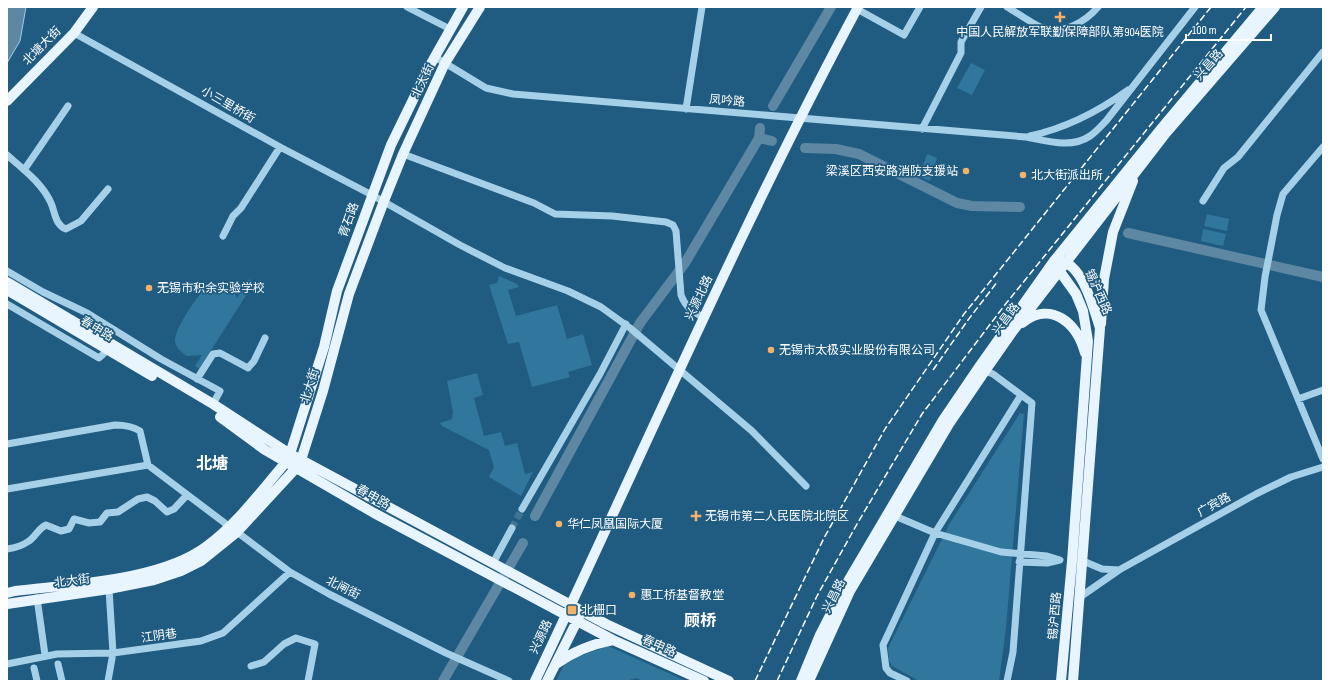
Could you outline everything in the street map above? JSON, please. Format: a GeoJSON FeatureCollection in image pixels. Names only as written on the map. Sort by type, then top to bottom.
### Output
{"type":"FeatureCollection","features":[{"type":"Feature","properties":{"kind":"main road","name":"北塘大街"},"geometry":{"type":"LineString","coordinates":[[7,101],[74,33],[94,7]]}},
{"type":"Feature","properties":{"kind":"main road","name":"青石路"},"geometry":{"type":"LineString","coordinates":[[288,458],[324,347],[337,291],[372,195],[392,145],[428,69],[463,7]]}},
{"type":"Feature","properties":{"kind":"main road","name":"北大街"},"geometry":{"type":"LineString","coordinates":[[7,604],[37,598],[109,589],[154,580],[181,571],[201,561],[298,464],[325,384],[349,294],[403,154],[445,63],[480,7]]}},
{"type":"Feature","properties":{"kind":"main road","name":"兴昌路"},"geometry":{"type":"LineString","coordinates":[[807,680],[820,635],[844,588],[943,420],[1054,261],[1161,129],[1264,7]]}},
{"type":"Feature","properties":{"kind":"main road","name":"兴昌路"},"geometry":{"type":"LineString","coordinates":[[807,680],[850,591],[949,424],[1013,331],[1149,155],[1275,7]]}},
{"type":"Feature","properties":{"kind":"main road","name":"兴源北路"},"geometry":{"type":"LineString","coordinates":[[572,605],[704,318],[800,119],[858,8]]}},
{"type":"Feature","properties":{"kind":"main road"},"geometry":{"type":"LineString","coordinates":[[1100,328],[1104,279],[1113,232],[1134,181],[1149,155]]}},
{"type":"Feature","properties":{"kind":"main road"},"geometry":{"type":"LineString","coordinates":[[1054,261],[1066,262]]}},
{"type":"Feature","properties":{"kind":"main road","name":"锡沪西路"},"geometry":{"type":"LineString","coordinates":[[1054,261],[1059,272],[1070,285],[1083,311],[1088,342],[1083,561],[1073,681]]}},
{"type":"Feature","properties":{"kind":"main road","name":"锡沪西路"},"geometry":{"type":"LineString","coordinates":[[1061,681],[1072,561],[1100,328],[1083,283],[1074,269],[1066,262]]}},
{"type":"Feature","properties":{"kind":"main road"},"geometry":{"type":"LineString","coordinates":[[7,282],[44,308]]}},
{"type":"Feature","properties":{"kind":"main road"},"geometry":{"type":"LineString","coordinates":[[7,290],[44,308]]}},
{"type":"Feature","properties":{"kind":"main road","name":"春申路"},"geometry":{"type":"LineString","coordinates":[[44,308],[210,409],[265,450],[288,458]]}},
{"type":"Feature","properties":{"kind":"main road"},"geometry":{"type":"LineString","coordinates":[[1013,331],[1037,314],[1055,315],[1074,327],[1080,336],[1087,363]]}},
{"type":"Feature","properties":{"kind":"main road","name":"春申路"},"geometry":{"type":"LineString","coordinates":[[110,348],[212,404],[288,458],[374,513],[613,640],[704,681]]}},
{"type":"Feature","properties":{"kind":"main road","name":"北大街"},"geometry":{"type":"LineString","coordinates":[[7,593],[101,581],[154,570],[182,560],[233,530],[288,458]]}},
{"type":"Feature","properties":{"kind":"main road","name":"春申路"},"geometry":{"type":"LineString","coordinates":[[298,464],[497,565],[581,610],[729,681]]}},
{"type":"Feature","properties":{"kind":"main road","name":"兴源路"},"geometry":{"type":"LineString","coordinates":[[535,681],[572,605]]}},
{"type":"Feature","properties":{"kind":"main road","name":"兴源路"},"geometry":{"type":"LineString","coordinates":[[547,681],[581,610]]}},
{"type":"Feature","properties":{"kind":"main road"},"geometry":{"type":"LineString","coordinates":[[555,665],[570,654],[613,640]]}},
{"type":"Feature","properties":{"kind":"street"},"geometry":{"type":"LineString","coordinates":[[407,7],[450,29]]}},
{"type":"Feature","properties":{"kind":"street"},"geometry":{"type":"LineString","coordinates":[[686,109],[702,7]]}},
{"type":"Feature","properties":{"kind":"street"},"geometry":{"type":"LineString","coordinates":[[858,8],[904,35],[920,7]]}},
{"type":"Feature","properties":{"kind":"street"},"geometry":{"type":"LineString","coordinates":[[922,129],[961,53],[962,42],[981,7]]}},
{"type":"Feature","properties":{"kind":"street"},"geometry":{"type":"LineString","coordinates":[[1007,7],[1045,29],[1059,29],[1080,23],[1091,16],[1098,7]]}},
{"type":"Feature","properties":{"kind":"street"},"geometry":{"type":"LineString","coordinates":[[1026,137],[1057,143],[1072,143],[1090,136],[1106,121],[1195,7]]}},
{"type":"Feature","properties":{"kind":"street","name":"小三里桥街"},"geometry":{"type":"LineString","coordinates":[[74,33],[280,147],[372,195],[460,245],[505,268],[568,291],[601,307],[628,326],[752,431],[806,486]]}},
{"type":"Feature","properties":{"kind":"street"},"geometry":{"type":"LineString","coordinates":[[1203,201],[1224,168],[1238,157],[1323,52]]}},
{"type":"Feature","properties":{"kind":"street","name":"凤吟路"},"geometry":{"type":"LineString","coordinates":[[436,57],[486,88],[513,94],[1026,137]]}},
{"type":"Feature","properties":{"kind":"street"},"geometry":{"type":"LineString","coordinates":[[1026,137],[1054,131],[1075,121],[1110,103],[1136,84]]}},
{"type":"Feature","properties":{"kind":"street"},"geometry":{"type":"LineString","coordinates":[[24,170],[68,106]]}},
{"type":"Feature","properties":{"kind":"street"},"geometry":{"type":"LineString","coordinates":[[223,236],[233,216],[241,208],[280,147]]}},
{"type":"Feature","properties":{"kind":"street"},"geometry":{"type":"LineString","coordinates":[[1323,147],[1283,194],[1264,277],[1261,310],[1323,459]]}},
{"type":"Feature","properties":{"kind":"street"},"geometry":{"type":"LineString","coordinates":[[403,154],[534,203],[555,214],[612,216],[666,222],[673,225],[676,231],[680,284],[684,304],[689,310],[704,318]]}},
{"type":"Feature","properties":{"kind":"street"},"geometry":{"type":"LineString","coordinates":[[7,155],[35,179],[51,202],[58,222],[66,229],[81,220],[108,190]]}},
{"type":"Feature","properties":{"kind":"street"},"geometry":{"type":"LineString","coordinates":[[7,271],[55,298],[87,312],[138,346],[220,391],[212,404]]}},
{"type":"Feature","properties":{"kind":"street"},"geometry":{"type":"LineString","coordinates":[[7,304],[99,358],[110,348]]}},
{"type":"Feature","properties":{"kind":"street"},"geometry":{"type":"LineString","coordinates":[[522,509],[628,326]]}},
{"type":"Feature","properties":{"kind":"street"},"geometry":{"type":"LineString","coordinates":[[197,379],[213,354],[220,354],[248,368],[254,361],[265,338]]}},
{"type":"Feature","properties":{"kind":"street"},"geometry":{"type":"LineString","coordinates":[[985,372],[993,374],[1032,403],[1013,652],[1007,681]]}},
{"type":"Feature","properties":{"kind":"street"},"geometry":{"type":"LineString","coordinates":[[1298,398],[1323,390]]}},
{"type":"Feature","properties":{"kind":"street"},"geometry":{"type":"LineString","coordinates":[[907,681],[890,673],[886,668],[883,645],[935,533],[1021,395]]}},
{"type":"Feature","properties":{"kind":"street"},"geometry":{"type":"LineString","coordinates":[[7,444],[115,425],[125,425],[134,427],[140,431],[148,465],[7,489]]}},
{"type":"Feature","properties":{"kind":"street","name":"北闸街"},"geometry":{"type":"LineString","coordinates":[[148,465],[290,572],[446,653],[509,681]]}},
{"type":"Feature","properties":{"kind":"street","name":"广宾路"},"geometry":{"type":"LineString","coordinates":[[1080,597],[1119,570],[1256,494],[1291,477],[1323,467]]}},
{"type":"Feature","properties":{"kind":"street"},"geometry":{"type":"LineString","coordinates":[[7,549],[18,547],[30,541],[41,528],[46,525],[61,531],[69,529],[74,519],[89,523],[100,522],[107,513],[118,512],[138,499],[147,497],[155,501],[167,512],[174,509],[187,495]]}},
{"type":"Feature","properties":{"kind":"street"},"geometry":{"type":"LineString","coordinates":[[895,516],[935,533],[1019,558],[1047,563],[1060,560],[1072,561]]}},
{"type":"Feature","properties":{"kind":"street"},"geometry":{"type":"LineString","coordinates":[[497,565],[512,528]]}},
{"type":"Feature","properties":{"kind":"street"},"geometry":{"type":"LineString","coordinates":[[1083,561],[1102,569],[1119,570]]}},
{"type":"Feature","properties":{"kind":"street","name":"江阴巷"},"geometry":{"type":"LineString","coordinates":[[7,664],[57,654],[113,653],[201,641],[224,633],[290,572]]}},
{"type":"Feature","properties":{"kind":"street"},"geometry":{"type":"LineString","coordinates":[[108,681],[113,653],[109,589]]}},
{"type":"Feature","properties":{"kind":"street"},"geometry":{"type":"LineString","coordinates":[[37,598],[45,656]]}},
{"type":"Feature","properties":{"kind":"street"},"geometry":{"type":"LineString","coordinates":[[251,666],[264,662],[284,644],[296,638],[316,644],[308,681]]}},
{"type":"Feature","properties":{"kind":"street"},"geometry":{"type":"LineString","coordinates":[[58,664],[62,681]]}},
{"type":"Feature","properties":{"kind":"street"},"geometry":{"type":"LineString","coordinates":[[34,668],[37,681]]}},
{"type":"Feature","properties":{"kind":"shaded area"},"geometry":{"type":"Polygon","coordinates":[[[7,7],[26,7],[20,41],[7,63],[7,7]]]}},
{"type":"Feature","properties":{"kind":"shaded area"},"geometry":{"type":"Polygon","coordinates":[[[971,63],[985,70],[972,95],[957,88],[971,63]]]}},
{"type":"Feature","properties":{"kind":"shaded area"},"geometry":{"type":"Polygon","coordinates":[[[927,154],[937,158],[930,181],[919,177],[927,154]]]}},
{"type":"Feature","properties":{"kind":"shaded area"},"geometry":{"type":"Polygon","coordinates":[[[1207,214],[1229,219],[1227,231],[1204,226],[1207,214]]]}},
{"type":"Feature","properties":{"kind":"shaded area"},"geometry":{"type":"Polygon","coordinates":[[[1203,229],[1226,234],[1223,246],[1201,241],[1203,229]]]}},
{"type":"Feature","properties":{"kind":"shaded area"},"geometry":{"type":"Polygon","coordinates":[[[499,276],[517,284],[519,287],[508,290],[516,316],[557,305],[567,339],[583,334],[592,365],[568,372],[570,377],[532,387],[519,342],[508,344],[489,285],[497,283],[499,276]]]}},
{"type":"Feature","properties":{"kind":"shaded area"},"geometry":{"type":"Polygon","coordinates":[[[249,279],[254,283],[199,369],[195,366],[202,355],[187,356],[176,346],[176,336],[182,321],[193,304],[207,287],[217,283],[225,284],[232,289],[237,298],[249,279]]]}},
{"type":"Feature","properties":{"kind":"shaded area"},"geometry":{"type":"Polygon","coordinates":[[[477,373],[483,395],[474,398],[484,436],[501,432],[505,446],[517,443],[525,474],[533,472],[521,496],[489,477],[494,467],[489,450],[442,426],[440,423],[452,419],[453,412],[447,381],[477,373]]]}},
{"type":"Feature","properties":{"kind":"shaded area"},"geometry":{"type":"Polygon","coordinates":[[[1020,413],[1024,414],[1006,628],[999,681],[919,681],[892,666],[889,660],[888,648],[950,523],[1020,413]]]}},
{"type":"Feature","properties":{"kind":"shaded area"},"geometry":{"type":"Polygon","coordinates":[[[608,646],[686,681],[644,681],[636,678],[626,681],[556,681],[564,665],[577,657],[608,646]]]}},
{"type":"Feature","properties":{"kind":"waterway"},"geometry":{"type":"LineString","coordinates":[[773,106],[831,7]]}},
{"type":"Feature","properties":{"kind":"waterway"},"geometry":{"type":"LineString","coordinates":[[535,516],[640,323],[685,263],[759,138],[760,128]]}},
{"type":"Feature","properties":{"kind":"waterway"},"geometry":{"type":"LineString","coordinates":[[759,138],[772,141]]}},
{"type":"Feature","properties":{"kind":"waterway"},"geometry":{"type":"LineString","coordinates":[[805,148],[836,149],[859,154],[957,203],[972,206],[1020,207]]}},
{"type":"Feature","properties":{"kind":"waterway"},"geometry":{"type":"LineString","coordinates":[[1128,233],[1323,277]]}},
{"type":"Feature","properties":{"kind":"waterway"},"geometry":{"type":"LineString","coordinates":[[443,681],[523,543]]}},
{"type":"Feature","properties":{"kind":"tunnel"},"geometry":{"type":"LineString","coordinates":[[512,528],[522,509]]}},
{"type":"Feature","properties":{"kind":"railway"},"geometry":{"type":"LineString","coordinates":[[755,681],[824,538],[885,429],[964,314],[1211,7]]}},
{"type":"Feature","properties":{"kind":"railway"},"geometry":{"type":"LineString","coordinates":[[777,681],[817,596],[857,524],[922,414],[1004,306],[1246,7]]}},
{"type":"Feature","properties":{"kind":"railway"},"geometry":{"type":"LineString","coordinates":[[933,370],[968,320],[998,281]]}},
{"type":"Feature","properties":{"kind":"place","name":"中国人民解放军联勤保障部队第904医院"},"geometry":{"type":"Point","coordinates":[1060,17]}},
{"type":"Feature","properties":{"kind":"place","name":"梁溪区西安路消防支援站"},"geometry":{"type":"Point","coordinates":[966,171]}},
{"type":"Feature","properties":{"kind":"place","name":"北大街派出所"},"geometry":{"type":"Point","coordinates":[1023,175]}},
{"type":"Feature","properties":{"kind":"place","name":"无锡市积余实验学校"},"geometry":{"type":"Point","coordinates":[149,288]}},
{"type":"Feature","properties":{"kind":"place","name":"无锡市太极实业股份有限公司"},"geometry":{"type":"Point","coordinates":[771,350]}},
{"type":"Feature","properties":{"kind":"place","name":"无锡市第二人民医院北院区"},"geometry":{"type":"Point","coordinates":[696,516]}},
{"type":"Feature","properties":{"kind":"place","name":"华仁凤凰国际大厦"},"geometry":{"type":"Point","coordinates":[559,524]}},
{"type":"Feature","properties":{"kind":"place","name":"惠工桥基督教堂"},"geometry":{"type":"Point","coordinates":[632,595]}},
{"type":"Feature","properties":{"kind":"place","name":"北栅口"},"geometry":{"type":"Point","coordinates":[572,610]}},
{"type":"Feature","properties":{"kind":"district","name":"北塘"},"geometry":{"type":"Point","coordinates":[212,464]}},
{"type":"Feature","properties":{"kind":"district","name":"顾桥"},"geometry":{"type":"Point","coordinates":[700,621]}}]}
